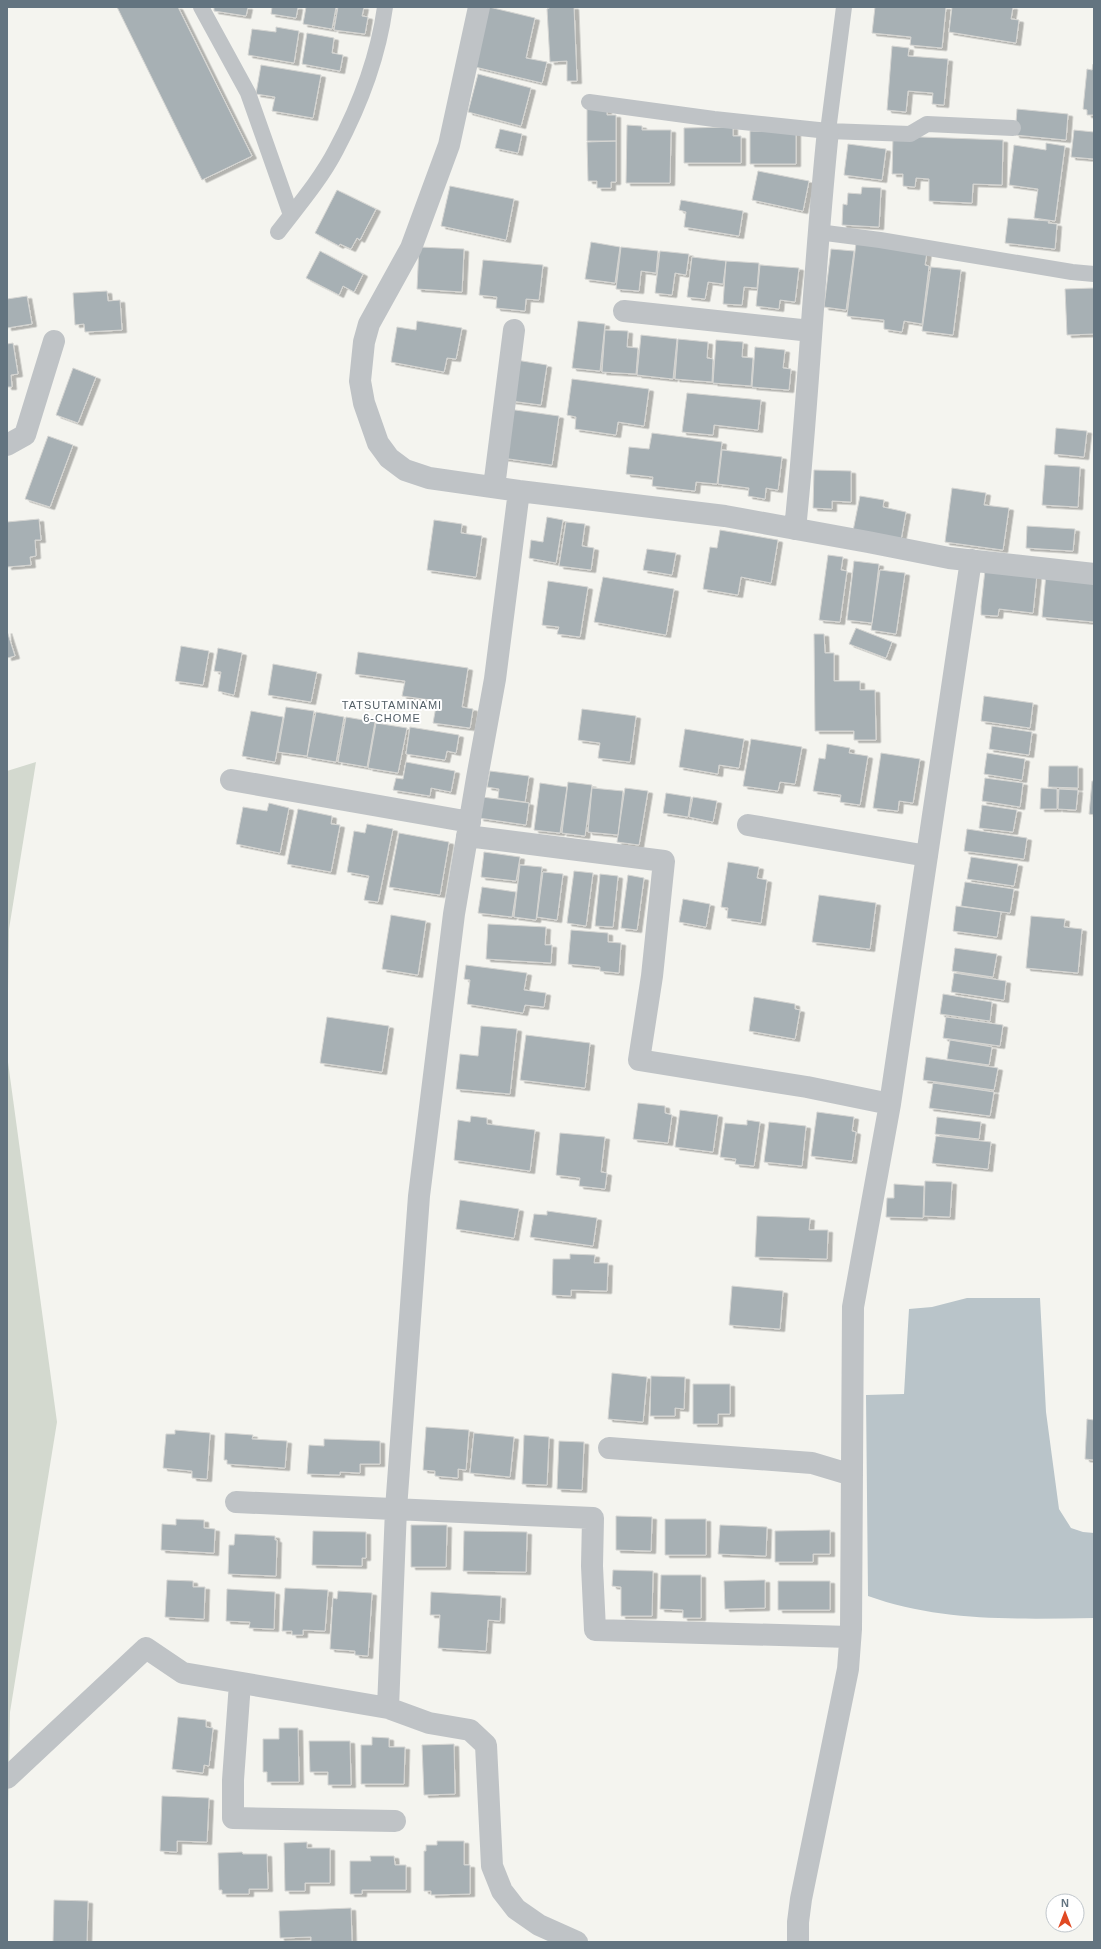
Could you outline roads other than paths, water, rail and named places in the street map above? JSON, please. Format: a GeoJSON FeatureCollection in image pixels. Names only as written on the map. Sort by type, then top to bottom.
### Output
{"type":"FeatureCollection","features":[{"type":"Feature","properties":{"kind":"street"},"geometry":{"type":"LineString","coordinates":[[479,7],[449,145],[411,248],[369,324],[364,342],[360,381],[364,403],[378,443],[389,458],[404,470],[429,478],[519,491],[725,516],[949,558],[1094,574]]}},
{"type":"Feature","properties":{"kind":"street"},"geometry":{"type":"LineString","coordinates":[[795,529],[802,459],[818,232],[828,131]]}},
{"type":"Feature","properties":{"kind":"street"},"geometry":{"type":"LineString","coordinates":[[624,311],[811,331]]}},
{"type":"Feature","properties":{"kind":"street"},"geometry":{"type":"LineString","coordinates":[[494,487],[514,330]]}},
{"type":"Feature","properties":{"kind":"street"},"geometry":{"type":"LineString","coordinates":[[7,445],[25,434],[54,341]]}},
{"type":"Feature","properties":{"kind":"street"},"geometry":{"type":"LineString","coordinates":[[388,1708],[396,1509],[419,1196],[454,914],[495,680],[519,491]]}},
{"type":"Feature","properties":{"kind":"street"},"geometry":{"type":"LineString","coordinates":[[798,1942],[798,1922],[801,1899],[848,1669],[850,1637],[853,1307],[890,1104],[971,560]]}},
{"type":"Feature","properties":{"kind":"street"},"geometry":{"type":"LineString","coordinates":[[231,780],[468,829],[664,862],[652,976],[639,1060],[807,1086],[890,1104]]}},
{"type":"Feature","properties":{"kind":"street"},"geometry":{"type":"LineString","coordinates":[[748,825],[927,856]]}},
{"type":"Feature","properties":{"kind":"street"},"geometry":{"type":"LineString","coordinates":[[609,1448],[812,1463],[852,1475]]}},
{"type":"Feature","properties":{"kind":"street"},"geometry":{"type":"LineString","coordinates":[[236,1502],[593,1518],[592,1566],[595,1630],[850,1637]]}},
{"type":"Feature","properties":{"kind":"street"},"geometry":{"type":"LineString","coordinates":[[7,1778],[146,1648],[183,1673],[388,1708],[429,1724],[470,1730],[486,1745],[492,1866],[502,1892],[516,1909],[539,1925],[577,1942]]}},
{"type":"Feature","properties":{"kind":"street"},"geometry":{"type":"LineString","coordinates":[[240,1683],[233,1780],[233,1818],[395,1821]]}},
{"type":"Feature","properties":{"kind":"lane"},"geometry":{"type":"LineString","coordinates":[[201,7],[248,93],[291,215]]}},
{"type":"Feature","properties":{"kind":"lane"},"geometry":{"type":"LineString","coordinates":[[278,232],[336,151],[365,88],[381,32],[384,7]]}},
{"type":"Feature","properties":{"kind":"lane"},"geometry":{"type":"LineString","coordinates":[[828,131],[844,7]]}},
{"type":"Feature","properties":{"kind":"lane"},"geometry":{"type":"LineString","coordinates":[[589,102],[714,119],[828,131],[910,134],[927,124],[1013,128]]}},
{"type":"Feature","properties":{"kind":"lane"},"geometry":{"type":"LineString","coordinates":[[818,232],[880,240],[1072,272],[1094,274]]}},
{"type":"Feature","properties":{"kind":"district","name":"TATSUTAMINAMI 6-CHOME"},"geometry":{"type":"Point","coordinates":[392,711]}}]}
